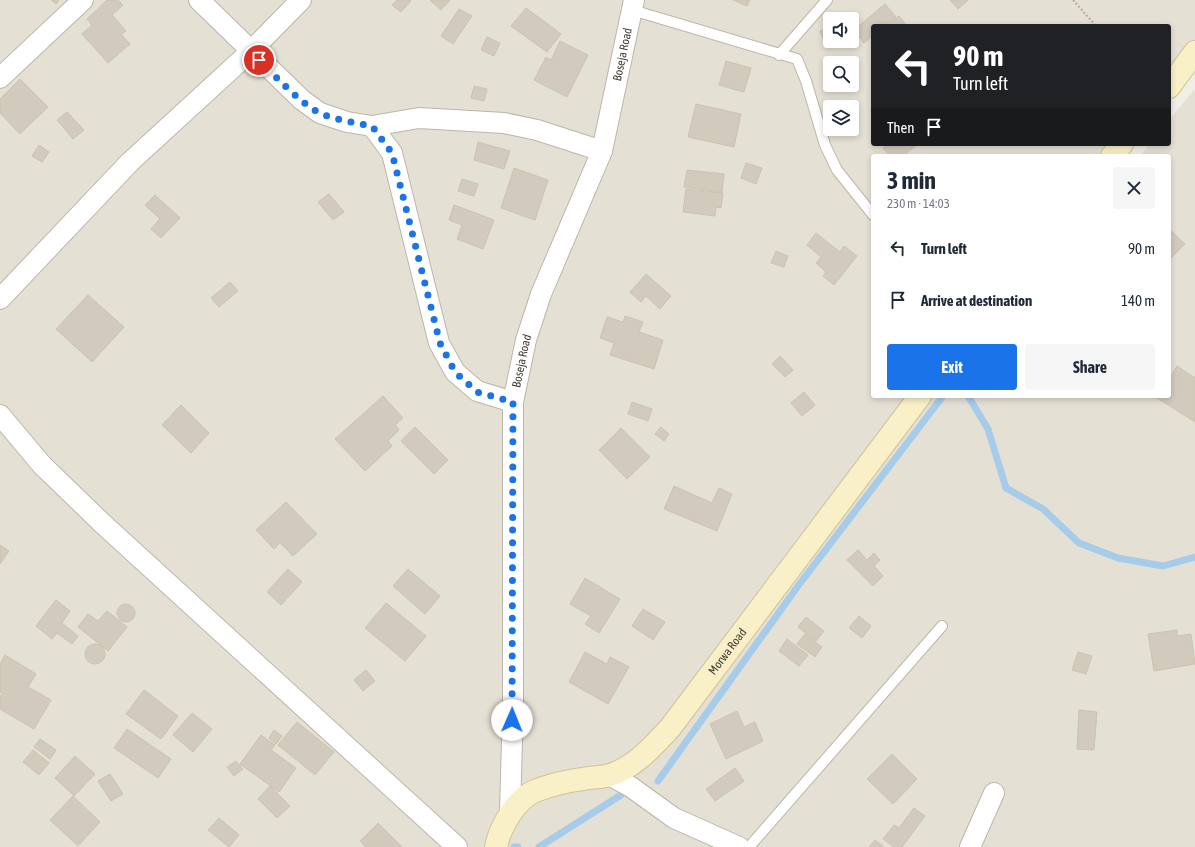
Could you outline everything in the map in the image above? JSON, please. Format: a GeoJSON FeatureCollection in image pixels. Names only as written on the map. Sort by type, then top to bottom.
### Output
{"type":"FeatureCollection","features":[{"type":"Feature","properties":{"kind":"main road"},"geometry":{"type":"LineString","coordinates":[[1171,84],[1195,52]]}},
{"type":"Feature","properties":{"kind":"main road"},"geometry":{"type":"LineString","coordinates":[[1114,154],[1120,146]]}},
{"type":"Feature","properties":{"kind":"main road","name":"Morwa Road"},"geometry":{"type":"LineString","coordinates":[[496,847],[498,838],[510,812],[533,791],[559,784],[609,775],[631,766],[670,728],[918,398]]}},
{"type":"Feature","properties":{"kind":"street"},"geometry":{"type":"LineString","coordinates":[[0,78],[83,0]]}},
{"type":"Feature","properties":{"kind":"street"},"geometry":{"type":"LineString","coordinates":[[199,0],[302,100],[320,114],[347,122],[372,126],[419,118],[504,123],[537,130],[602,150]]}},
{"type":"Feature","properties":{"kind":"street"},"geometry":{"type":"LineString","coordinates":[[0,298],[130,162],[250,51],[301,0]]}},
{"type":"Feature","properties":{"kind":"street","name":"Boseja Road"},"geometry":{"type":"LineString","coordinates":[[510,812],[513,704],[513,402],[526,340],[541,294],[602,150],[633,5]]}},
{"type":"Feature","properties":{"kind":"street"},"geometry":{"type":"LineString","coordinates":[[372,126],[392,153],[416,253],[442,349],[455,372],[477,392],[513,402]]}},
{"type":"Feature","properties":{"kind":"street"},"geometry":{"type":"LineString","coordinates":[[0,415],[42,465],[103,524],[457,847]]}},
{"type":"Feature","properties":{"kind":"street"},"geometry":{"type":"LineString","coordinates":[[609,775],[631,787],[674,818],[739,847]]}},
{"type":"Feature","properties":{"kind":"street"},"geometry":{"type":"LineString","coordinates":[[970,847],[994,793]]}},
{"type":"Feature","properties":{"kind":"lane"},"geometry":{"type":"LineString","coordinates":[[779,55],[827,0]]}},
{"type":"Feature","properties":{"kind":"lane"},"geometry":{"type":"LineString","coordinates":[[633,5],[779,55],[797,59],[806,82],[824,145],[837,170],[871,212]]}},
{"type":"Feature","properties":{"kind":"lane"},"geometry":{"type":"LineString","coordinates":[[749,847],[942,626]]}},
{"type":"Feature","properties":{"kind":"path"},"geometry":{"type":"LineString","coordinates":[[1073,0],[1094,24]]}},
{"type":"Feature","properties":{"kind":"shaded area"},"geometry":{"type":"Polygon","coordinates":[[[0,0],[1195,0],[1195,52],[1171,84],[1171,24],[871,24],[871,146],[1120,146],[1114,154],[871,154],[871,398],[1171,398],[1171,154],[1142,154],[1148,146],[1171,146],[1171,118],[1195,89],[1195,847],[0,847],[0,0]]]}},
{"type":"Feature","properties":{"kind":"building"},"geometry":{"type":"Polygon","coordinates":[[[51,0],[59,0],[56,4],[51,0]]]}},
{"type":"Feature","properties":{"kind":"building"},"geometry":{"type":"Polygon","coordinates":[[[107,0],[118,0],[123,5],[112,15],[126,31],[121,34],[130,44],[108,63],[82,34],[92,25],[87,19],[107,0]]]}},
{"type":"Feature","properties":{"kind":"building"},"geometry":{"type":"Polygon","coordinates":[[[397,0],[411,1],[401,12],[392,5],[397,0]]]}},
{"type":"Feature","properties":{"kind":"building"},"geometry":{"type":"Polygon","coordinates":[[[430,0],[450,0],[441,10],[430,0]]]}},
{"type":"Feature","properties":{"kind":"building"},"geometry":{"type":"Polygon","coordinates":[[[733,0],[750,0],[747,6],[733,0]]]}},
{"type":"Feature","properties":{"kind":"building"},"geometry":{"type":"Polygon","coordinates":[[[950,0],[968,0],[958,9],[950,0]]]}},
{"type":"Feature","properties":{"kind":"building"},"geometry":{"type":"Polygon","coordinates":[[[885,4],[896,17],[887,24],[871,24],[871,37],[864,43],[859,36],[859,26],[885,4]]]}},
{"type":"Feature","properties":{"kind":"building"},"geometry":{"type":"Polygon","coordinates":[[[526,8],[561,34],[547,52],[511,26],[526,8]]]}},
{"type":"Feature","properties":{"kind":"building"},"geometry":{"type":"Polygon","coordinates":[[[459,9],[472,16],[453,44],[441,36],[459,9]]]}},
{"type":"Feature","properties":{"kind":"building"},"geometry":{"type":"Polygon","coordinates":[[[899,16],[905,24],[889,24],[899,16]]]}},
{"type":"Feature","properties":{"kind":"building"},"geometry":{"type":"Polygon","coordinates":[[[823,30],[823,38],[820,31],[823,30]]]}},
{"type":"Feature","properties":{"kind":"building"},"geometry":{"type":"Polygon","coordinates":[[[487,37],[500,43],[494,56],[481,50],[487,37]]]}},
{"type":"Feature","properties":{"kind":"building"},"geometry":{"type":"Polygon","coordinates":[[[560,41],[588,55],[567,97],[534,80],[546,57],[551,60],[560,41]]]}},
{"type":"Feature","properties":{"kind":"building"},"geometry":{"type":"Polygon","coordinates":[[[726,61],[751,68],[744,92],[719,85],[726,61]]]}},
{"type":"Feature","properties":{"kind":"building"},"geometry":{"type":"Polygon","coordinates":[[[20,79],[48,107],[20,134],[0,113],[0,99],[20,79]]]}},
{"type":"Feature","properties":{"kind":"building"},"geometry":{"type":"Polygon","coordinates":[[[474,86],[487,89],[484,101],[471,98],[474,86]]]}},
{"type":"Feature","properties":{"kind":"building"},"geometry":{"type":"Polygon","coordinates":[[[696,104],[741,114],[734,147],[688,137],[696,104]]]}},
{"type":"Feature","properties":{"kind":"building"},"geometry":{"type":"Polygon","coordinates":[[[67,112],[84,130],[73,139],[57,120],[67,112]]]}},
{"type":"Feature","properties":{"kind":"building"},"geometry":{"type":"Polygon","coordinates":[[[478,142],[510,151],[504,169],[474,160],[478,142]]]}},
{"type":"Feature","properties":{"kind":"building"},"geometry":{"type":"Polygon","coordinates":[[[39,145],[49,152],[42,162],[32,156],[39,145]]]}},
{"type":"Feature","properties":{"kind":"building"},"geometry":{"type":"Polygon","coordinates":[[[886,146],[916,146],[906,154],[888,154],[883,148],[886,146]]]}},
{"type":"Feature","properties":{"kind":"building"},"geometry":{"type":"Polygon","coordinates":[[[746,163],[762,168],[756,184],[741,178],[746,163]]]}},
{"type":"Feature","properties":{"kind":"building"},"geometry":{"type":"Polygon","coordinates":[[[514,168],[548,180],[535,220],[501,208],[514,168]]]}},
{"type":"Feature","properties":{"kind":"building"},"geometry":{"type":"Polygon","coordinates":[[[687,170],[724,174],[722,192],[684,187],[687,170]]]}},
{"type":"Feature","properties":{"kind":"building"},"geometry":{"type":"Polygon","coordinates":[[[462,179],[478,184],[474,196],[458,191],[462,179]]]}},
{"type":"Feature","properties":{"kind":"building"},"geometry":{"type":"Polygon","coordinates":[[[686,189],[723,193],[721,208],[716,207],[715,216],[683,212],[686,189]]]}},
{"type":"Feature","properties":{"kind":"building"},"geometry":{"type":"Polygon","coordinates":[[[329,194],[344,212],[333,220],[318,202],[329,194]]]}},
{"type":"Feature","properties":{"kind":"building"},"geometry":{"type":"Polygon","coordinates":[[[155,195],[180,218],[161,238],[151,229],[160,219],[145,205],[155,195]]]}},
{"type":"Feature","properties":{"kind":"building"},"geometry":{"type":"Polygon","coordinates":[[[454,205],[494,220],[483,249],[457,239],[462,225],[449,220],[454,205]]]}},
{"type":"Feature","properties":{"kind":"building"},"geometry":{"type":"Polygon","coordinates":[[[1171,231],[1185,244],[1171,258],[1171,231]]]}},
{"type":"Feature","properties":{"kind":"building"},"geometry":{"type":"Polygon","coordinates":[[[816,233],[840,252],[844,246],[857,256],[834,285],[823,276],[826,272],[816,263],[821,257],[807,245],[816,233]]]}},
{"type":"Feature","properties":{"kind":"building"},"geometry":{"type":"Polygon","coordinates":[[[776,251],[788,256],[784,267],[771,263],[776,251]]]}},
{"type":"Feature","properties":{"kind":"building"},"geometry":{"type":"Polygon","coordinates":[[[646,274],[671,296],[660,309],[646,296],[641,302],[630,292],[646,274]]]}},
{"type":"Feature","properties":{"kind":"building"},"geometry":{"type":"Polygon","coordinates":[[[230,282],[238,291],[219,307],[211,298],[230,282]]]}},
{"type":"Feature","properties":{"kind":"building"},"geometry":{"type":"Polygon","coordinates":[[[88,295],[124,327],[92,362],[56,329],[88,295]]]}},
{"type":"Feature","properties":{"kind":"building"},"geometry":{"type":"Polygon","coordinates":[[[625,316],[643,322],[639,332],[663,340],[654,369],[610,355],[614,343],[600,338],[607,317],[623,322],[625,316]]]}},
{"type":"Feature","properties":{"kind":"building"},"geometry":{"type":"Polygon","coordinates":[[[780,356],[793,370],[785,377],[772,364],[780,356]]]}},
{"type":"Feature","properties":{"kind":"building"},"geometry":{"type":"Polygon","coordinates":[[[1177,366],[1195,378],[1195,422],[1157,398],[1171,398],[1171,376],[1177,366]]]}},
{"type":"Feature","properties":{"kind":"building"},"geometry":{"type":"Polygon","coordinates":[[[804,392],[815,405],[802,416],[791,403],[804,392]]]}},
{"type":"Feature","properties":{"kind":"building"},"geometry":{"type":"Polygon","coordinates":[[[383,396],[403,418],[395,425],[399,430],[388,441],[392,446],[365,471],[335,439],[383,396]]]}},
{"type":"Feature","properties":{"kind":"building"},"geometry":{"type":"Polygon","coordinates":[[[632,402],[652,409],[648,421],[628,414],[632,402]]]}},
{"type":"Feature","properties":{"kind":"building"},"geometry":{"type":"Polygon","coordinates":[[[181,405],[209,433],[191,453],[162,425],[181,405]]]}},
{"type":"Feature","properties":{"kind":"building"},"geometry":{"type":"Polygon","coordinates":[[[415,427],[448,460],[434,474],[401,441],[415,427]]]}},
{"type":"Feature","properties":{"kind":"building"},"geometry":{"type":"Polygon","coordinates":[[[661,427],[669,434],[664,441],[655,434],[661,427]]]}},
{"type":"Feature","properties":{"kind":"building"},"geometry":{"type":"Polygon","coordinates":[[[621,428],[650,457],[627,479],[599,450],[621,428]]]}},
{"type":"Feature","properties":{"kind":"building"},"geometry":{"type":"Polygon","coordinates":[[[674,486],[712,503],[719,488],[732,494],[717,531],[664,509],[674,486]]]}},
{"type":"Feature","properties":{"kind":"building"},"geometry":{"type":"Polygon","coordinates":[[[286,502],[317,534],[293,556],[280,543],[274,549],[256,530],[286,502]]]}},
{"type":"Feature","properties":{"kind":"building"},"geometry":{"type":"Polygon","coordinates":[[[0,545],[9,551],[0,564],[0,545]]]}},
{"type":"Feature","properties":{"kind":"building"},"geometry":{"type":"Polygon","coordinates":[[[858,550],[867,560],[874,553],[880,560],[874,566],[883,576],[873,586],[847,560],[858,550]]]}},
{"type":"Feature","properties":{"kind":"building"},"geometry":{"type":"Polygon","coordinates":[[[288,569],[302,582],[281,605],[267,592],[288,569]]]}},
{"type":"Feature","properties":{"kind":"building"},"geometry":{"type":"Polygon","coordinates":[[[408,569],[440,596],[425,614],[393,586],[408,569]]]}},
{"type":"Feature","properties":{"kind":"building"},"geometry":{"type":"Polygon","coordinates":[[[585,578],[620,599],[599,633],[585,624],[591,616],[570,604],[585,578]]]}},
{"type":"Feature","properties":{"kind":"building"},"geometry":{"type":"Polygon","coordinates":[[[56,600],[70,611],[62,623],[78,636],[72,644],[57,633],[52,639],[36,626],[56,600]]]}},
{"type":"Feature","properties":{"kind":"building"},"geometry":{"type":"Polygon","coordinates":[[[386,603],[426,636],[405,661],[365,628],[386,603]]]}},
{"type":"Feature","properties":{"kind":"building"},"geometry":{"type":"Polygon","coordinates":[[[126,604],[132,607],[135,613],[132,619],[126,622],[120,619],[117,613],[120,607],[126,604]]]}},
{"type":"Feature","properties":{"kind":"building"},"geometry":{"type":"Polygon","coordinates":[[[643,609],[665,622],[653,640],[632,626],[643,609]]]}},
{"type":"Feature","properties":{"kind":"building"},"geometry":{"type":"Polygon","coordinates":[[[107,611],[127,627],[108,651],[78,627],[88,614],[98,621],[107,611]]]}},
{"type":"Feature","properties":{"kind":"building"},"geometry":{"type":"Polygon","coordinates":[[[859,616],[871,626],[862,638],[849,628],[859,616]]]}},
{"type":"Feature","properties":{"kind":"building"},"geometry":{"type":"Polygon","coordinates":[[[806,617],[824,631],[816,641],[798,627],[806,617]]]}},
{"type":"Feature","properties":{"kind":"building"},"geometry":{"type":"Polygon","coordinates":[[[1177,630],[1177,636],[1191,634],[1195,664],[1154,671],[1148,634],[1177,630]]]}},
{"type":"Feature","properties":{"kind":"building"},"geometry":{"type":"Polygon","coordinates":[[[805,634],[822,647],[815,657],[797,644],[805,634]]]}},
{"type":"Feature","properties":{"kind":"building"},"geometry":{"type":"Polygon","coordinates":[[[787,639],[808,655],[799,666],[779,651],[787,639]]]}},
{"type":"Feature","properties":{"kind":"building"},"geometry":{"type":"Polygon","coordinates":[[[95,644],[102,647],[105,654],[102,661],[95,664],[88,661],[85,654],[88,647],[95,644]]]}},
{"type":"Feature","properties":{"kind":"building"},"geometry":{"type":"Polygon","coordinates":[[[585,652],[607,664],[610,657],[629,667],[608,704],[569,682],[585,652]]]}},
{"type":"Feature","properties":{"kind":"building"},"geometry":{"type":"Polygon","coordinates":[[[1078,652],[1092,656],[1086,674],[1072,670],[1078,652]]]}},
{"type":"Feature","properties":{"kind":"building"},"geometry":{"type":"Polygon","coordinates":[[[5,655],[36,674],[28,687],[51,700],[34,729],[0,709],[0,697],[2,693],[0,692],[0,664],[5,655]]]}},
{"type":"Feature","properties":{"kind":"building"},"geometry":{"type":"Polygon","coordinates":[[[366,670],[375,681],[363,691],[354,680],[366,670]]]}},
{"type":"Feature","properties":{"kind":"building"},"geometry":{"type":"Polygon","coordinates":[[[144,690],[178,716],[161,739],[126,714],[144,690]]]}},
{"type":"Feature","properties":{"kind":"building"},"geometry":{"type":"Polygon","coordinates":[[[1079,710],[1097,712],[1094,750],[1077,749],[1079,710]]]}},
{"type":"Feature","properties":{"kind":"building"},"geometry":{"type":"Polygon","coordinates":[[[737,711],[744,727],[755,722],[763,741],[726,759],[710,724],[737,711]]]}},
{"type":"Feature","properties":{"kind":"building"},"geometry":{"type":"Polygon","coordinates":[[[192,713],[212,729],[193,752],[173,735],[192,713]]]}},
{"type":"Feature","properties":{"kind":"building"},"geometry":{"type":"Polygon","coordinates":[[[297,722],[334,752],[315,775],[278,745],[297,722]]]}},
{"type":"Feature","properties":{"kind":"building"},"geometry":{"type":"Polygon","coordinates":[[[127,729],[171,759],[158,778],[114,748],[127,729]]]}},
{"type":"Feature","properties":{"kind":"building"},"geometry":{"type":"Polygon","coordinates":[[[274,730],[282,736],[276,744],[269,738],[274,730]]]}},
{"type":"Feature","properties":{"kind":"building"},"geometry":{"type":"Polygon","coordinates":[[[261,735],[275,745],[271,750],[296,768],[279,792],[240,764],[261,735]]]}},
{"type":"Feature","properties":{"kind":"building"},"geometry":{"type":"Polygon","coordinates":[[[40,739],[56,750],[50,759],[34,747],[40,739]]]}},
{"type":"Feature","properties":{"kind":"building"},"geometry":{"type":"Polygon","coordinates":[[[33,750],[49,763],[39,775],[23,762],[33,750]]]}},
{"type":"Feature","properties":{"kind":"building"},"geometry":{"type":"Polygon","coordinates":[[[892,754],[917,779],[893,804],[867,779],[892,754]]]}},
{"type":"Feature","properties":{"kind":"building"},"geometry":{"type":"Polygon","coordinates":[[[75,756],[95,774],[74,796],[55,778],[75,756]]]}},
{"type":"Feature","properties":{"kind":"building"},"geometry":{"type":"Polygon","coordinates":[[[236,761],[243,769],[234,776],[227,767],[236,761]]]}},
{"type":"Feature","properties":{"kind":"building"},"geometry":{"type":"Polygon","coordinates":[[[735,768],[744,781],[715,801],[706,789],[735,768]]]}},
{"type":"Feature","properties":{"kind":"building"},"geometry":{"type":"Polygon","coordinates":[[[110,774],[123,794],[111,801],[98,781],[110,774]]]}},
{"type":"Feature","properties":{"kind":"building"},"geometry":{"type":"Polygon","coordinates":[[[270,786],[290,806],[277,818],[258,799],[270,786]]]}},
{"type":"Feature","properties":{"kind":"building"},"geometry":{"type":"Polygon","coordinates":[[[73,796],[100,822],[78,846],[50,820],[73,796]]]}},
{"type":"Feature","properties":{"kind":"building"},"geometry":{"type":"Polygon","coordinates":[[[914,808],[925,816],[902,847],[894,847],[883,839],[894,825],[899,828],[914,808]]]}},
{"type":"Feature","properties":{"kind":"building"},"geometry":{"type":"Polygon","coordinates":[[[219,818],[239,835],[229,847],[208,830],[219,818]]]}},
{"type":"Feature","properties":{"kind":"building"},"geometry":{"type":"Polygon","coordinates":[[[378,823],[402,847],[366,847],[360,841],[378,823]]]}},
{"type":"Feature","properties":{"kind":"building"},"geometry":{"type":"Polygon","coordinates":[[[875,840],[883,846],[883,847],[869,847],[875,840]]]}},
{"type":"Feature","properties":{"kind":"waterway"},"geometry":{"type":"LineString","coordinates":[[658,781],[798,586],[941,398]]}},
{"type":"Feature","properties":{"kind":"waterway"},"geometry":{"type":"LineString","coordinates":[[969,398],[988,429],[1006,488],[1043,509],[1079,543],[1118,558],[1163,566],[1195,557]]}},
{"type":"Feature","properties":{"kind":"waterway"},"geometry":{"type":"LineString","coordinates":[[539,847],[621,795]]}},
{"type":"Feature","properties":{"kind":"route"},"geometry":{"type":"LineString","coordinates":[[259,60],[302,100],[320,114],[347,122],[372,126],[384,140],[392,153],[414,246],[440,343],[455,372],[477,392],[513,402],[512,720]]}}]}
